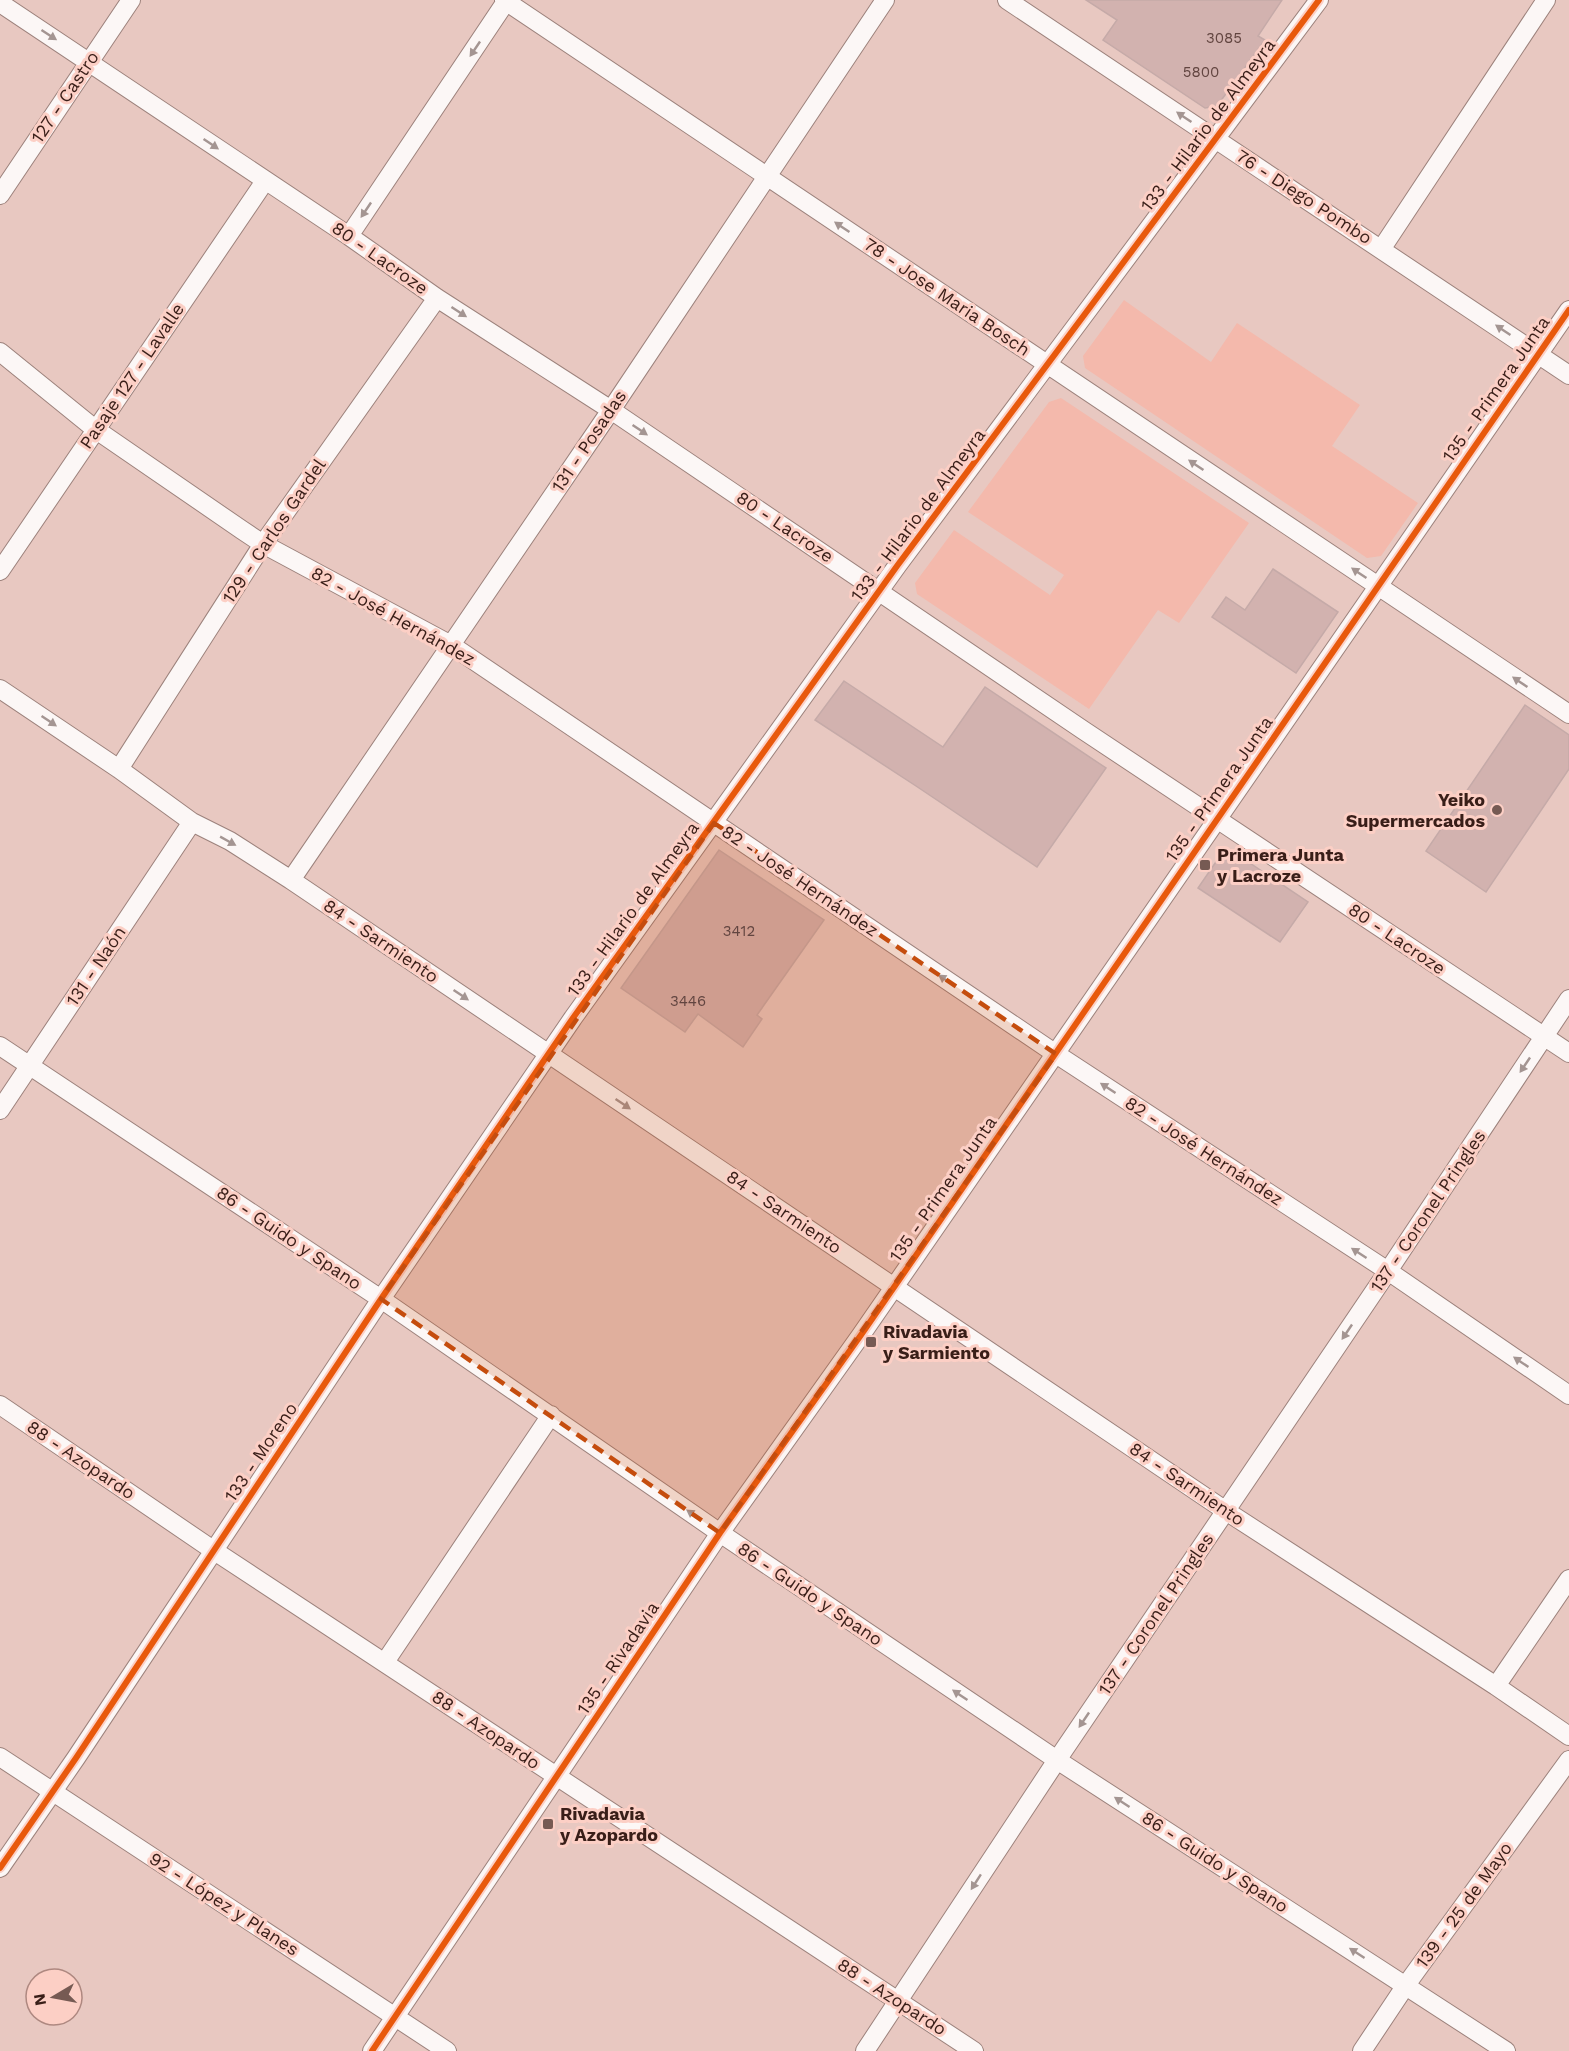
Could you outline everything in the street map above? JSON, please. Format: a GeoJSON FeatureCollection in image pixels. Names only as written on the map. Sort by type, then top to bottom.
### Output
{"type":"FeatureCollection","features":[{"type":"Feature","properties":{"kind":"street","name":"127 - Castro"},"geometry":{"type":"LineString","coordinates":[[0,195],[131,0]]}},
{"type":"Feature","properties":{"kind":"street","name":"78 - Jose Maria Bosch"},"geometry":{"type":"LineString","coordinates":[[506,0],[1569,714]]}},
{"type":"Feature","properties":{"kind":"street"},"geometry":{"type":"LineString","coordinates":[[349,236],[506,0]]}},
{"type":"Feature","properties":{"kind":"street","name":"131 - Posadas"},"geometry":{"type":"LineString","coordinates":[[291,880],[611,410],[885,0]]}},
{"type":"Feature","properties":{"kind":"street","name":"76 - Diego Pombo"},"geometry":{"type":"LineString","coordinates":[[1007,0],[1382,248],[1569,375]]}},
{"type":"Feature","properties":{"kind":"street","name":"133 - Hilario de Almeyra"},"geometry":{"type":"LineString","coordinates":[[548,1054],[880,591],[1319,0]]}},
{"type":"Feature","properties":{"kind":"street"},"geometry":{"type":"LineString","coordinates":[[1382,248],[1546,0]]}},
{"type":"Feature","properties":{"kind":"street","name":"80 - Lacroze"},"geometry":{"type":"LineString","coordinates":[[0,3],[349,236],[437,298],[611,410],[1216,819],[1569,1053]]}},
{"type":"Feature","properties":{"kind":"street","name":"Pasaje 127 - Lavalle"},"geometry":{"type":"LineString","coordinates":[[0,571],[265,181]]}},
{"type":"Feature","properties":{"kind":"street","name":"129 - Carlos Gardel"},"geometry":{"type":"LineString","coordinates":[[119,769],[263,544],[437,298]]}},
{"type":"Feature","properties":{"kind":"street","name":"135 - Primera Junta"},"geometry":{"type":"LineString","coordinates":[[894,1286],[1569,310]]}},
{"type":"Feature","properties":{"kind":"street","name":"82 - José Hernández"},"geometry":{"type":"LineString","coordinates":[[0,352],[95,429],[263,544],[451,645],[1056,1054],[1388,1271],[1569,1395]]}},
{"type":"Feature","properties":{"kind":"street","name":"84 - Sarmiento"},"geometry":{"type":"LineString","coordinates":[[0,689],[119,769],[192,822],[230,841],[291,880],[1226,1511],[1569,1736]]}},
{"type":"Feature","properties":{"kind":"street","name":"131 - Naón"},"geometry":{"type":"LineString","coordinates":[[0,1110],[192,822]]}},
{"type":"Feature","properties":{"kind":"street","name":"137 - Coronel Pringles"},"geometry":{"type":"LineString","coordinates":[[865,2051],[1057,1760],[1569,999]]}},
{"type":"Feature","properties":{"kind":"street","name":"86 - Guido y Spano"},"geometry":{"type":"LineString","coordinates":[[0,1046],[381,1299],[720,1533],[1057,1760],[1406,1984],[1506,2051]]}},
{"type":"Feature","properties":{"kind":"street","name":"133 - Moreno"},"geometry":{"type":"LineString","coordinates":[[0,1868],[548,1054]]}},
{"type":"Feature","properties":{"kind":"street","name":"135 - Rivadavia"},"geometry":{"type":"LineString","coordinates":[[372,2051],[720,1533],[894,1286]]}},
{"type":"Feature","properties":{"kind":"street","name":"88 - Azopardo"},"geometry":{"type":"LineString","coordinates":[[0,1405],[213,1550],[974,2051]]}},
{"type":"Feature","properties":{"kind":"street"},"geometry":{"type":"LineString","coordinates":[[385,1662],[551,1415]]}},
{"type":"Feature","properties":{"kind":"street"},"geometry":{"type":"LineString","coordinates":[[1496,1686],[1569,1579]]}},
{"type":"Feature","properties":{"kind":"street","name":"92 - López y Planes"},"geometry":{"type":"LineString","coordinates":[[0,1757],[447,2051]]}},
{"type":"Feature","properties":{"kind":"street","name":"139 - 25 de Mayo"},"geometry":{"type":"LineString","coordinates":[[1362,2051],[1406,1984],[1569,1760]]}},
{"type":"Feature","properties":{"kind":"highlighted area"},"geometry":{"type":"Polygon","coordinates":[[[714,823],[1056,1054],[720,1533],[381,1299],[714,823]]]}},
{"type":"Feature","properties":{"kind":"shaded area"},"geometry":{"type":"Polygon","coordinates":[[[1124,300],[1211,362],[1237,323],[1360,405],[1332,446],[1418,503],[1381,556],[1367,558],[1085,368],[1083,356],[1124,300]]]}},
{"type":"Feature","properties":{"kind":"shaded area"},"geometry":{"type":"Polygon","coordinates":[[[1061,398],[1249,523],[1179,623],[1158,610],[1089,709],[917,594],[915,583],[954,530],[1050,595],[1064,575],[968,512],[1049,402],[1061,398]]]}},
{"type":"Feature","properties":{"kind":"building"},"geometry":{"type":"Polygon","coordinates":[[[1086,0],[1282,0],[1258,36],[1265,40],[1217,106],[1205,108],[1103,40],[1117,20],[1086,0]]]}},
{"type":"Feature","properties":{"kind":"building"},"geometry":{"type":"Polygon","coordinates":[[[1273,569],[1338,612],[1296,673],[1212,617],[1226,597],[1245,610],[1273,569]]]}},
{"type":"Feature","properties":{"kind":"building"},"geometry":{"type":"Polygon","coordinates":[[[844,681],[943,747],[985,687],[1106,768],[1037,867],[815,720],[844,681]]]}},
{"type":"Feature","properties":{"kind":"building","name":"Yeiko Supermercados"},"geometry":{"type":"Polygon","coordinates":[[[1525,705],[1569,735],[1569,769],[1486,892],[1426,851],[1525,705]]]}},
{"type":"Feature","properties":{"kind":"building"},"geometry":{"type":"Polygon","coordinates":[[[719,850],[824,920],[757,1015],[762,1019],[743,1047],[698,1014],[685,1032],[621,988],[719,850]]]}},
{"type":"Feature","properties":{"kind":"building"},"geometry":{"type":"Polygon","coordinates":[[[1235,853],[1308,902],[1280,942],[1198,888],[1220,856],[1235,853]]]}},
{"type":"Feature","properties":{"kind":"cycle path"},"geometry":{"type":"LineString","coordinates":[[0,1868],[76,1758],[381,1299],[573,1018],[897,566],[1319,0]]}},
{"type":"Feature","properties":{"kind":"cycle path"},"geometry":{"type":"LineString","coordinates":[[372,2051],[720,1533],[861,1335],[1569,310]]}},
{"type":"Feature","properties":{"kind":"place","name":"Yeiko Supermercados"},"geometry":{"type":"Point","coordinates":[1497,810]}},
{"type":"Feature","properties":{"kind":"place","name":"Primera Junta y Lacroze"},"geometry":{"type":"Point","coordinates":[1205,865]}},
{"type":"Feature","properties":{"kind":"place","name":"Rivadavia y Sarmiento"},"geometry":{"type":"Point","coordinates":[871,1342]}},
{"type":"Feature","properties":{"kind":"place","name":"Rivadavia y Azopardo"},"geometry":{"type":"Point","coordinates":[548,1824]}}]}
